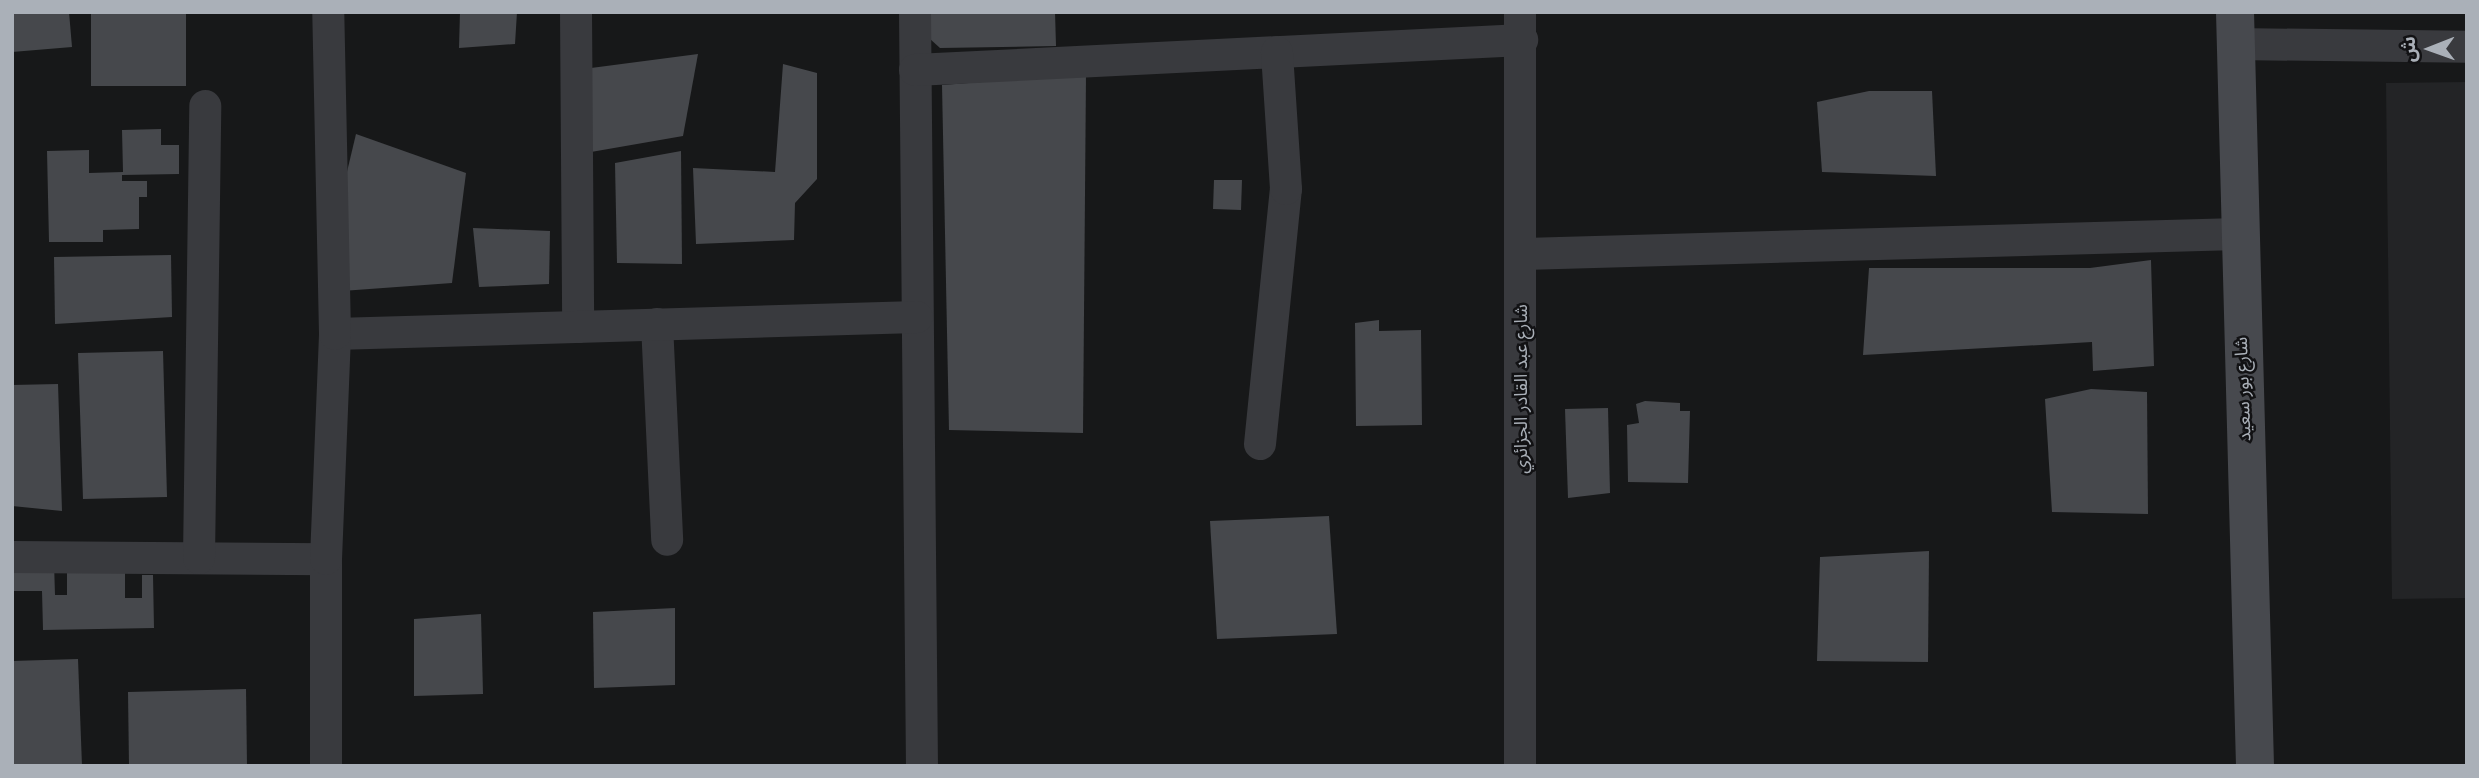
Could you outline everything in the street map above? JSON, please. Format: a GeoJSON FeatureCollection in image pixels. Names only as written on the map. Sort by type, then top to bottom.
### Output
{"type":"FeatureCollection","features":[{"type":"Feature","properties":{"kind":"main road","name":"شارع بور سعيد"},"geometry":{"type":"LineString","coordinates":[[2235,28],[2238,234],[2255,766]]}},
{"type":"Feature","properties":{"kind":"street"},"geometry":{"type":"LineString","coordinates":[[326,766],[326,559],[335,334],[328,12]]}},
{"type":"Feature","properties":{"kind":"street"},"geometry":{"type":"LineString","coordinates":[[576,12],[578,327]]}},
{"type":"Feature","properties":{"kind":"street"},"geometry":{"type":"LineString","coordinates":[[915,12],[922,766]]}},
{"type":"Feature","properties":{"kind":"street"},"geometry":{"type":"LineString","coordinates":[[915,70],[1277,52],[1521,26]]}},
{"type":"Feature","properties":{"kind":"street","name":"شارع عبد القادر الجزائري"},"geometry":{"type":"LineString","coordinates":[[1520,766],[1521,26]]}},
{"type":"Feature","properties":{"kind":"street"},"geometry":{"type":"LineString","coordinates":[[2235,28],[2467,47]]}},
{"type":"Feature","properties":{"kind":"street"},"geometry":{"type":"LineString","coordinates":[[1259,444],[1286,189],[1277,52]]}},
{"type":"Feature","properties":{"kind":"street"},"geometry":{"type":"LineString","coordinates":[[199,558],[205,106]]}},
{"type":"Feature","properties":{"kind":"street"},"geometry":{"type":"LineString","coordinates":[[1521,254],[2238,234]]}},
{"type":"Feature","properties":{"kind":"street"},"geometry":{"type":"LineString","coordinates":[[335,334],[917,317]]}},
{"type":"Feature","properties":{"kind":"street"},"geometry":{"type":"LineString","coordinates":[[657,324],[667,540]]}},
{"type":"Feature","properties":{"kind":"street"},"geometry":{"type":"LineString","coordinates":[[12,557],[326,559]]}},
{"type":"Feature","properties":{"kind":"shaded area"},"geometry":{"type":"Polygon","coordinates":[[[2467,82],[2467,598],[2392,599],[2386,83],[2467,82]]]}},
{"type":"Feature","properties":{"kind":"building"},"geometry":{"type":"Polygon","coordinates":[[[12,12],[69,12],[72,47],[12,52],[12,12]]]}},
{"type":"Feature","properties":{"kind":"building"},"geometry":{"type":"Polygon","coordinates":[[[91,12],[186,12],[186,86],[91,86],[91,12]]]}},
{"type":"Feature","properties":{"kind":"building"},"geometry":{"type":"Polygon","coordinates":[[[460,12],[517,12],[515,44],[459,48],[460,12]]]}},
{"type":"Feature","properties":{"kind":"building"},"geometry":{"type":"Polygon","coordinates":[[[919,12],[1055,12],[1056,46],[940,48],[919,29],[919,12]]]}},
{"type":"Feature","properties":{"kind":"building"},"geometry":{"type":"Polygon","coordinates":[[[698,54],[683,136],[591,152],[591,68],[698,54]]]}},
{"type":"Feature","properties":{"kind":"building"},"geometry":{"type":"Polygon","coordinates":[[[783,64],[817,73],[817,179],[795,203],[794,240],[696,244],[693,168],[775,172],[783,64]]]}},
{"type":"Feature","properties":{"kind":"building"},"geometry":{"type":"Polygon","coordinates":[[[1086,74],[1083,433],[949,430],[942,85],[1086,74]]]}},
{"type":"Feature","properties":{"kind":"building"},"geometry":{"type":"Polygon","coordinates":[[[1869,91],[1932,91],[1936,176],[1822,172],[1817,102],[1869,91]]]}},
{"type":"Feature","properties":{"kind":"building"},"geometry":{"type":"Polygon","coordinates":[[[161,129],[161,145],[179,145],[179,174],[122,175],[122,181],[147,181],[147,197],[139,197],[139,229],[103,230],[103,242],[49,242],[47,151],[89,150],[89,173],[123,172],[122,130],[161,129]]]}},
{"type":"Feature","properties":{"kind":"building"},"geometry":{"type":"Polygon","coordinates":[[[356,134],[466,173],[452,283],[342,291],[341,197],[356,134]]]}},
{"type":"Feature","properties":{"kind":"building"},"geometry":{"type":"Polygon","coordinates":[[[681,151],[682,264],[617,263],[615,163],[681,151]]]}},
{"type":"Feature","properties":{"kind":"building"},"geometry":{"type":"Polygon","coordinates":[[[1214,180],[1242,180],[1241,210],[1213,209],[1214,180]]]}},
{"type":"Feature","properties":{"kind":"building"},"geometry":{"type":"Polygon","coordinates":[[[473,228],[550,231],[549,284],[479,287],[473,228]]]}},
{"type":"Feature","properties":{"kind":"building"},"geometry":{"type":"Polygon","coordinates":[[[171,255],[172,317],[55,324],[54,257],[171,255]]]}},
{"type":"Feature","properties":{"kind":"building"},"geometry":{"type":"Polygon","coordinates":[[[2151,260],[2154,366],[2093,371],[2092,342],[1863,355],[1869,268],[2090,268],[2151,260]]]}},
{"type":"Feature","properties":{"kind":"building"},"geometry":{"type":"Polygon","coordinates":[[[1379,320],[1379,331],[1421,330],[1422,425],[1356,426],[1355,323],[1379,320]]]}},
{"type":"Feature","properties":{"kind":"building"},"geometry":{"type":"Polygon","coordinates":[[[163,351],[167,497],[83,499],[78,353],[163,351]]]}},
{"type":"Feature","properties":{"kind":"building"},"geometry":{"type":"Polygon","coordinates":[[[58,384],[62,511],[12,506],[12,385],[58,384]]]}},
{"type":"Feature","properties":{"kind":"building"},"geometry":{"type":"Polygon","coordinates":[[[2091,389],[2147,392],[2148,514],[2052,512],[2045,399],[2091,389]]]}},
{"type":"Feature","properties":{"kind":"building"},"geometry":{"type":"Polygon","coordinates":[[[1645,401],[1680,403],[1680,411],[1690,411],[1688,483],[1628,482],[1627,425],[1639,423],[1636,404],[1645,401]]]}},
{"type":"Feature","properties":{"kind":"building"},"geometry":{"type":"Polygon","coordinates":[[[1608,408],[1610,493],[1568,498],[1565,409],[1608,408]]]}},
{"type":"Feature","properties":{"kind":"building"},"geometry":{"type":"Polygon","coordinates":[[[1329,516],[1337,634],[1217,639],[1210,521],[1329,516]]]}},
{"type":"Feature","properties":{"kind":"building"},"geometry":{"type":"Polygon","coordinates":[[[1929,551],[1928,662],[1817,661],[1820,557],[1929,551]]]}},
{"type":"Feature","properties":{"kind":"building"},"geometry":{"type":"Polygon","coordinates":[[[12,562],[54,562],[55,595],[67,595],[67,569],[125,568],[125,598],[142,598],[142,575],[153,575],[154,628],[43,630],[42,591],[13,591],[12,562]]]}},
{"type":"Feature","properties":{"kind":"building"},"geometry":{"type":"Polygon","coordinates":[[[675,608],[675,685],[594,688],[593,612],[675,608]]]}},
{"type":"Feature","properties":{"kind":"building"},"geometry":{"type":"Polygon","coordinates":[[[481,614],[483,694],[414,696],[414,619],[481,614]]]}},
{"type":"Feature","properties":{"kind":"building"},"geometry":{"type":"Polygon","coordinates":[[[78,659],[82,766],[12,766],[12,661],[78,659]]]}},
{"type":"Feature","properties":{"kind":"building"},"geometry":{"type":"Polygon","coordinates":[[[246,689],[247,766],[129,766],[128,692],[246,689]]]}}]}
